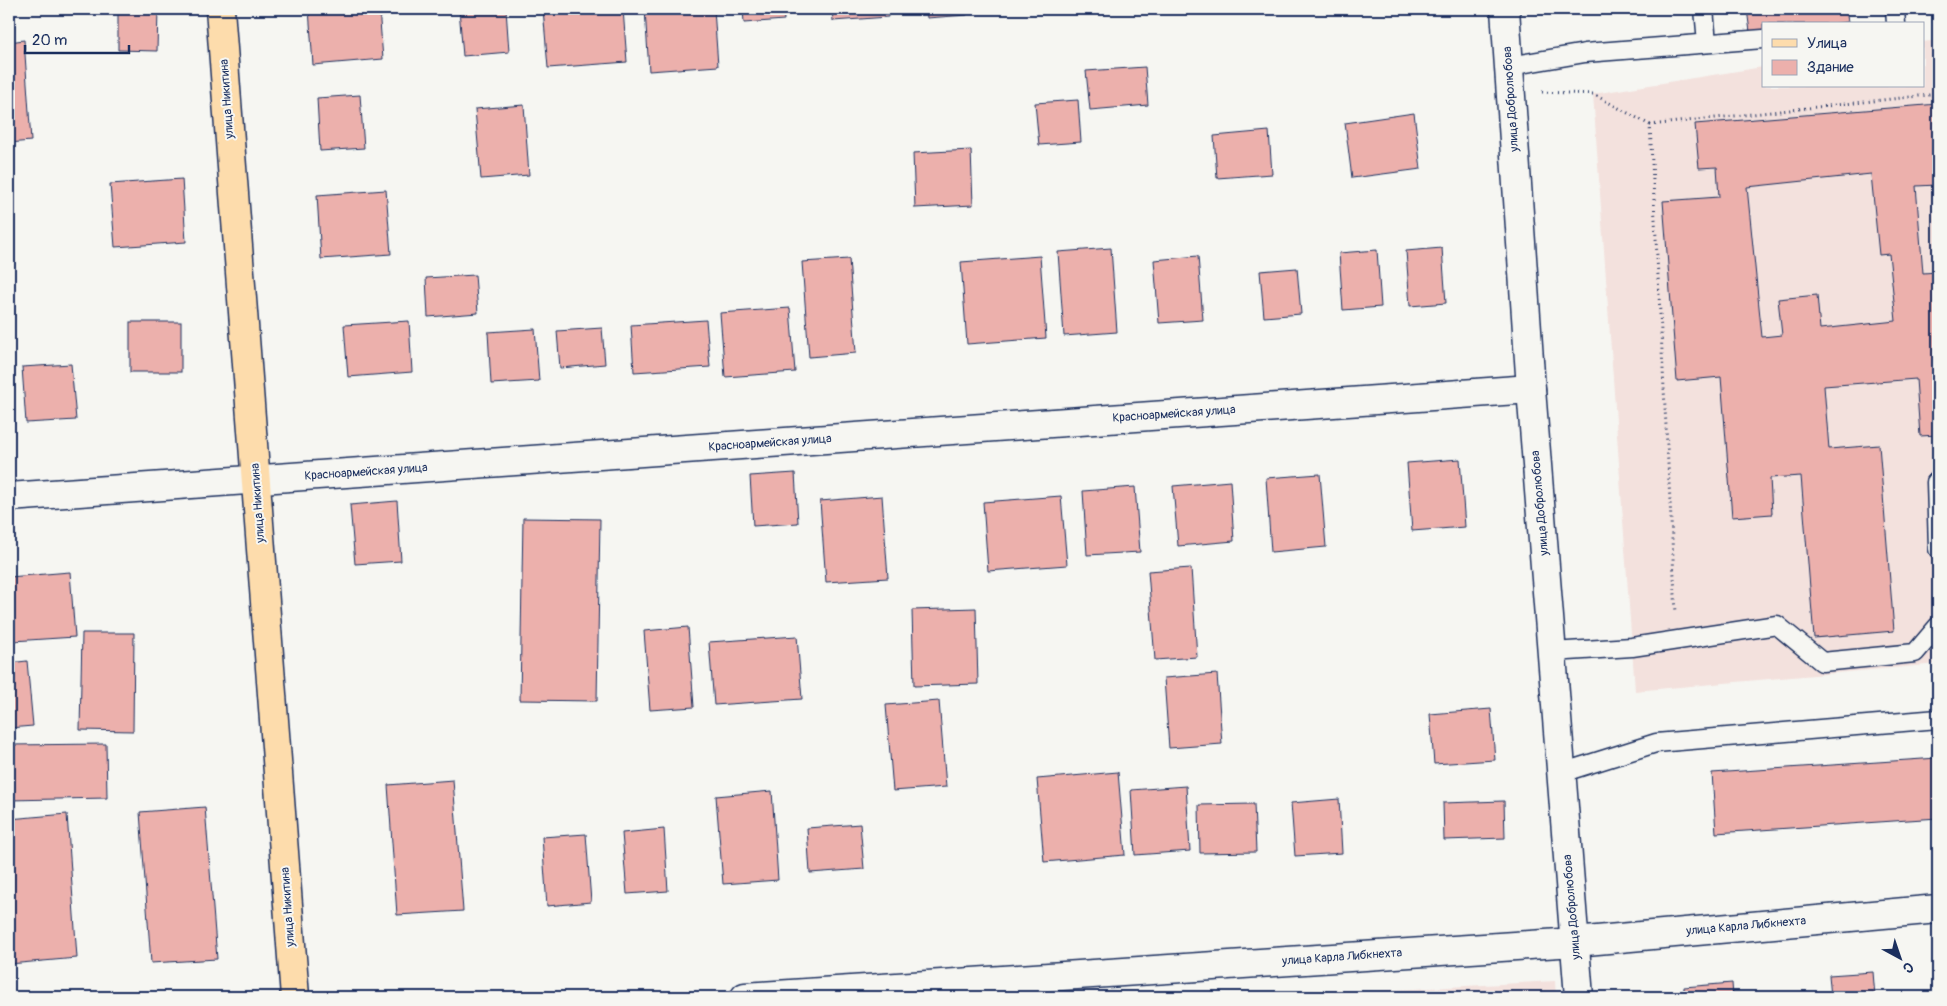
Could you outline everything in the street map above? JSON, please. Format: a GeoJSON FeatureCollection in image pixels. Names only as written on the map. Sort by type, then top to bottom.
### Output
{"type":"FeatureCollection","features":[{"type":"Feature","properties":{"kind":"main road","name":"улица Никитина"},"geometry":{"type":"LineString","coordinates":[[220,9],[295,997]]}},
{"type":"Feature","properties":{"kind":"street","name":"улица Добролюбова"},"geometry":{"type":"LineString","coordinates":[[1505,9],[1531,389],[1579,997]]}},
{"type":"Feature","properties":{"kind":"street","name":"Красноармейская улица"},"geometry":{"type":"LineString","coordinates":[[9,497],[1531,389]]}},
{"type":"Feature","properties":{"kind":"street","name":"улица Карла Либкнехта"},"geometry":{"type":"LineString","coordinates":[[745,997],[1575,942],[1938,909]]}},
{"type":"Feature","properties":{"kind":"lane"},"geometry":{"type":"LineString","coordinates":[[1704,9],[1707,43]]}},
{"type":"Feature","properties":{"kind":"lane"},"geometry":{"type":"LineString","coordinates":[[1895,9],[1896,22]]}},
{"type":"Feature","properties":{"kind":"lane"},"geometry":{"type":"LineString","coordinates":[[1510,79],[1585,54],[1762,39]]}},
{"type":"Feature","properties":{"kind":"lane"},"geometry":{"type":"LineString","coordinates":[[1938,482],[1936,482],[1938,549]]}},
{"type":"Feature","properties":{"kind":"lane"},"geometry":{"type":"LineString","coordinates":[[1552,652],[1632,647],[1777,626],[1822,662],[1915,653],[1938,626]]}},
{"type":"Feature","properties":{"kind":"lane"},"geometry":{"type":"LineString","coordinates":[[1562,773],[1656,742],[1938,719]]}},
{"type":"Feature","properties":{"kind":"path"},"geometry":{"type":"LineString","coordinates":[[1510,79],[1593,94],[1650,125],[1938,94]]}},
{"type":"Feature","properties":{"kind":"path"},"geometry":{"type":"LineString","coordinates":[[1650,125],[1677,640]]}},
{"type":"Feature","properties":{"kind":"shaded area"},"geometry":{"type":"Polygon","coordinates":[[[1938,40],[1938,664],[1635,691],[1593,94],[1762,67],[1762,88],[1924,88],[1924,42],[1938,40]]]}},
{"type":"Feature","properties":{"kind":"shaded area"},"geometry":{"type":"Polygon","coordinates":[[[1555,981],[1556,997],[1272,997],[1555,981]]]}},
{"type":"Feature","properties":{"kind":"building"},"geometry":{"type":"Polygon","coordinates":[[[118,9],[158,9],[157,51],[118,50],[118,9]]]}},
{"type":"Feature","properties":{"kind":"building"},"geometry":{"type":"Polygon","coordinates":[[[309,9],[379,9],[383,59],[313,65],[309,9]]]}},
{"type":"Feature","properties":{"kind":"building"},"geometry":{"type":"Polygon","coordinates":[[[459,9],[506,9],[509,52],[463,56],[459,9]]]}},
{"type":"Feature","properties":{"kind":"building"},"geometry":{"type":"Polygon","coordinates":[[[543,9],[623,9],[627,62],[548,68],[543,9]]]}},
{"type":"Feature","properties":{"kind":"building"},"geometry":{"type":"Polygon","coordinates":[[[645,9],[714,9],[718,66],[649,71],[645,9]]]}},
{"type":"Feature","properties":{"kind":"building"},"geometry":{"type":"Polygon","coordinates":[[[743,9],[783,9],[784,20],[744,23],[743,9]]]}},
{"type":"Feature","properties":{"kind":"building"},"geometry":{"type":"Polygon","coordinates":[[[832,9],[887,9],[888,17],[833,21],[832,9]]]}},
{"type":"Feature","properties":{"kind":"building"},"geometry":{"type":"Polygon","coordinates":[[[926,9],[967,9],[967,15],[927,18],[926,9]]]}},
{"type":"Feature","properties":{"kind":"building"},"geometry":{"type":"Polygon","coordinates":[[[1747,9],[1846,9],[1848,22],[1762,22],[1762,31],[1750,32],[1747,9]]]}},
{"type":"Feature","properties":{"kind":"building"},"geometry":{"type":"Polygon","coordinates":[[[1932,9],[1938,9],[1938,40],[1935,41],[1932,9]]]}},
{"type":"Feature","properties":{"kind":"building"},"geometry":{"type":"Polygon","coordinates":[[[24,40],[31,141],[9,143],[9,42],[24,40]]]}},
{"type":"Feature","properties":{"kind":"building"},"geometry":{"type":"Polygon","coordinates":[[[1145,67],[1148,105],[1090,110],[1086,71],[1145,67]]]}},
{"type":"Feature","properties":{"kind":"building"},"geometry":{"type":"Polygon","coordinates":[[[360,95],[364,148],[320,151],[317,98],[360,95]]]}},
{"type":"Feature","properties":{"kind":"building"},"geometry":{"type":"Polygon","coordinates":[[[1078,100],[1081,142],[1039,145],[1035,103],[1078,100]]]}},
{"type":"Feature","properties":{"kind":"building"},"geometry":{"type":"Polygon","coordinates":[[[1938,104],[1938,185],[1916,186],[1923,273],[1938,272],[1938,435],[1920,436],[1916,379],[1824,386],[1829,449],[1879,445],[1894,631],[1814,638],[1801,476],[1770,478],[1772,514],[1732,517],[1721,377],[1677,381],[1663,201],[1719,197],[1717,167],[1699,168],[1695,124],[1938,104]],[[1871,174],[1747,187],[1762,337],[1782,335],[1778,299],[1817,295],[1820,329],[1896,321],[1889,254],[1879,255],[1871,174]]]}},
{"type":"Feature","properties":{"kind":"building"},"geometry":{"type":"Polygon","coordinates":[[[524,105],[529,175],[481,179],[475,109],[524,105]]]}},
{"type":"Feature","properties":{"kind":"building"},"geometry":{"type":"Polygon","coordinates":[[[1414,113],[1421,169],[1352,178],[1345,123],[1414,113]]]}},
{"type":"Feature","properties":{"kind":"building"},"geometry":{"type":"Polygon","coordinates":[[[1269,131],[1272,174],[1217,178],[1214,136],[1269,131]]]}},
{"type":"Feature","properties":{"kind":"building"},"geometry":{"type":"Polygon","coordinates":[[[971,150],[973,205],[915,208],[913,153],[971,150]]]}},
{"type":"Feature","properties":{"kind":"building"},"geometry":{"type":"Polygon","coordinates":[[[182,179],[186,242],[115,247],[110,184],[182,179]]]}},
{"type":"Feature","properties":{"kind":"building"},"geometry":{"type":"Polygon","coordinates":[[[386,190],[391,254],[321,259],[317,195],[386,190]]]}},
{"type":"Feature","properties":{"kind":"building"},"geometry":{"type":"Polygon","coordinates":[[[1111,248],[1117,332],[1064,336],[1058,252],[1111,248]]]}},
{"type":"Feature","properties":{"kind":"building"},"geometry":{"type":"Polygon","coordinates":[[[1442,248],[1446,303],[1410,306],[1406,251],[1442,248]]]}},
{"type":"Feature","properties":{"kind":"building"},"geometry":{"type":"Polygon","coordinates":[[[1377,250],[1381,307],[1343,310],[1339,253],[1377,250]]]}},
{"type":"Feature","properties":{"kind":"building"},"geometry":{"type":"Polygon","coordinates":[[[1040,256],[1046,338],[967,344],[961,262],[1040,256]]]}},
{"type":"Feature","properties":{"kind":"building"},"geometry":{"type":"Polygon","coordinates":[[[1198,256],[1203,320],[1159,323],[1154,260],[1198,256]]]}},
{"type":"Feature","properties":{"kind":"building"},"geometry":{"type":"Polygon","coordinates":[[[849,259],[856,353],[809,357],[802,262],[849,259]]]}},
{"type":"Feature","properties":{"kind":"building"},"geometry":{"type":"Polygon","coordinates":[[[1297,268],[1301,314],[1264,317],[1260,271],[1297,268]]]}},
{"type":"Feature","properties":{"kind":"building"},"geometry":{"type":"Polygon","coordinates":[[[475,275],[478,313],[428,317],[426,278],[475,275]]]}},
{"type":"Feature","properties":{"kind":"building"},"geometry":{"type":"Polygon","coordinates":[[[790,308],[795,372],[725,377],[720,313],[790,308]]]}},
{"type":"Feature","properties":{"kind":"building"},"geometry":{"type":"Polygon","coordinates":[[[706,320],[710,367],[634,372],[631,325],[706,320]]]}},
{"type":"Feature","properties":{"kind":"building"},"geometry":{"type":"Polygon","coordinates":[[[409,321],[412,372],[348,377],[344,325],[409,321]]]}},
{"type":"Feature","properties":{"kind":"building"},"geometry":{"type":"Polygon","coordinates":[[[130,322],[181,322],[181,372],[130,372],[130,322]]]}},
{"type":"Feature","properties":{"kind":"building"},"geometry":{"type":"Polygon","coordinates":[[[602,328],[605,364],[560,368],[557,331],[602,328]]]}},
{"type":"Feature","properties":{"kind":"building"},"geometry":{"type":"Polygon","coordinates":[[[535,329],[539,381],[491,384],[488,332],[535,329]]]}},
{"type":"Feature","properties":{"kind":"building"},"geometry":{"type":"Polygon","coordinates":[[[9,359],[14,423],[9,424],[9,359]]]}},
{"type":"Feature","properties":{"kind":"building"},"geometry":{"type":"Polygon","coordinates":[[[71,364],[76,420],[26,423],[22,367],[71,364]]]}},
{"type":"Feature","properties":{"kind":"building"},"geometry":{"type":"Polygon","coordinates":[[[1460,459],[1465,527],[1412,531],[1407,463],[1460,459]]]}},
{"type":"Feature","properties":{"kind":"building"},"geometry":{"type":"Polygon","coordinates":[[[795,473],[798,523],[753,526],[750,476],[795,473]]]}},
{"type":"Feature","properties":{"kind":"building"},"geometry":{"type":"Polygon","coordinates":[[[1320,474],[1326,547],[1271,552],[1266,478],[1320,474]]]}},
{"type":"Feature","properties":{"kind":"building"},"geometry":{"type":"Polygon","coordinates":[[[1230,481],[1234,541],[1178,546],[1173,486],[1230,481]]]}},
{"type":"Feature","properties":{"kind":"building"},"geometry":{"type":"Polygon","coordinates":[[[1135,487],[1140,552],[1087,555],[1083,491],[1135,487]]]}},
{"type":"Feature","properties":{"kind":"building"},"geometry":{"type":"Polygon","coordinates":[[[882,496],[888,578],[826,582],[820,501],[882,496]]]}},
{"type":"Feature","properties":{"kind":"building"},"geometry":{"type":"Polygon","coordinates":[[[1061,496],[1067,565],[988,571],[983,502],[1061,496]]]}},
{"type":"Feature","properties":{"kind":"building"},"geometry":{"type":"Polygon","coordinates":[[[397,501],[401,561],[355,564],[350,505],[397,501]]]}},
{"type":"Feature","properties":{"kind":"building"},"geometry":{"type":"Polygon","coordinates":[[[523,518],[600,519],[597,701],[520,700],[523,518]]]}},
{"type":"Feature","properties":{"kind":"building"},"geometry":{"type":"Polygon","coordinates":[[[1191,568],[1197,657],[1155,660],[1148,571],[1191,568]]]}},
{"type":"Feature","properties":{"kind":"building"},"geometry":{"type":"Polygon","coordinates":[[[70,572],[75,637],[13,641],[9,577],[70,572]]]}},
{"type":"Feature","properties":{"kind":"building"},"geometry":{"type":"Polygon","coordinates":[[[976,608],[978,684],[914,686],[912,610],[976,608]]]}},
{"type":"Feature","properties":{"kind":"building"},"geometry":{"type":"Polygon","coordinates":[[[688,627],[694,707],[650,710],[644,631],[688,627]]]}},
{"type":"Feature","properties":{"kind":"building"},"geometry":{"type":"Polygon","coordinates":[[[82,633],[134,633],[133,731],[80,730],[82,633]]]}},
{"type":"Feature","properties":{"kind":"building"},"geometry":{"type":"Polygon","coordinates":[[[797,636],[802,699],[714,705],[709,642],[797,636]]]}},
{"type":"Feature","properties":{"kind":"building"},"geometry":{"type":"Polygon","coordinates":[[[27,661],[33,726],[9,728],[9,663],[27,661]]]}},
{"type":"Feature","properties":{"kind":"building"},"geometry":{"type":"Polygon","coordinates":[[[1217,674],[1222,744],[1169,748],[1164,678],[1217,674]]]}},
{"type":"Feature","properties":{"kind":"building"},"geometry":{"type":"Polygon","coordinates":[[[939,701],[946,787],[893,791],[886,705],[939,701]]]}},
{"type":"Feature","properties":{"kind":"building"},"geometry":{"type":"Polygon","coordinates":[[[1491,709],[1495,760],[1434,764],[1430,714],[1491,709]]]}},
{"type":"Feature","properties":{"kind":"building"},"geometry":{"type":"Polygon","coordinates":[[[106,744],[107,798],[9,800],[9,745],[106,744]]]}},
{"type":"Feature","properties":{"kind":"building"},"geometry":{"type":"Polygon","coordinates":[[[1938,758],[1938,818],[1716,833],[1712,773],[1938,758]]]}},
{"type":"Feature","properties":{"kind":"building"},"geometry":{"type":"Polygon","coordinates":[[[1118,772],[1125,855],[1044,862],[1037,779],[1118,772]]]}},
{"type":"Feature","properties":{"kind":"building"},"geometry":{"type":"Polygon","coordinates":[[[453,780],[463,911],[397,915],[388,785],[453,780]]]}},
{"type":"Feature","properties":{"kind":"building"},"geometry":{"type":"Polygon","coordinates":[[[1186,786],[1190,851],[1135,855],[1131,790],[1186,786]]]}},
{"type":"Feature","properties":{"kind":"building"},"geometry":{"type":"Polygon","coordinates":[[[772,791],[778,880],[723,884],[716,796],[772,791]]]}},
{"type":"Feature","properties":{"kind":"building"},"geometry":{"type":"Polygon","coordinates":[[[1339,799],[1342,853],[1295,856],[1291,803],[1339,799]]]}},
{"type":"Feature","properties":{"kind":"building"},"geometry":{"type":"Polygon","coordinates":[[[1504,801],[1505,838],[1444,840],[1443,803],[1504,801]]]}},
{"type":"Feature","properties":{"kind":"building"},"geometry":{"type":"Polygon","coordinates":[[[1254,804],[1256,852],[1200,853],[1199,805],[1254,804]]]}},
{"type":"Feature","properties":{"kind":"building"},"geometry":{"type":"Polygon","coordinates":[[[205,807],[217,959],[151,963],[140,812],[205,807]]]}},
{"type":"Feature","properties":{"kind":"building"},"geometry":{"type":"Polygon","coordinates":[[[67,814],[77,958],[9,964],[9,819],[67,814]]]}},
{"type":"Feature","properties":{"kind":"building"},"geometry":{"type":"Polygon","coordinates":[[[860,824],[864,869],[810,873],[807,828],[860,824]]]}},
{"type":"Feature","properties":{"kind":"building"},"geometry":{"type":"Polygon","coordinates":[[[664,829],[668,891],[627,894],[622,833],[664,829]]]}},
{"type":"Feature","properties":{"kind":"building"},"geometry":{"type":"Polygon","coordinates":[[[586,834],[591,902],[547,906],[542,837],[586,834]]]}},
{"type":"Feature","properties":{"kind":"building"},"geometry":{"type":"Polygon","coordinates":[[[1873,972],[1875,997],[1831,997],[1829,975],[1873,972]]]}},
{"type":"Feature","properties":{"kind":"building"},"geometry":{"type":"Polygon","coordinates":[[[1732,983],[1733,997],[1684,997],[1684,987],[1732,983]]]}},
{"type":"Feature","properties":{"kind":"building"},"geometry":{"type":"Polygon","coordinates":[[[1504,993],[1504,997],[1414,997],[1504,993]]]}}]}
